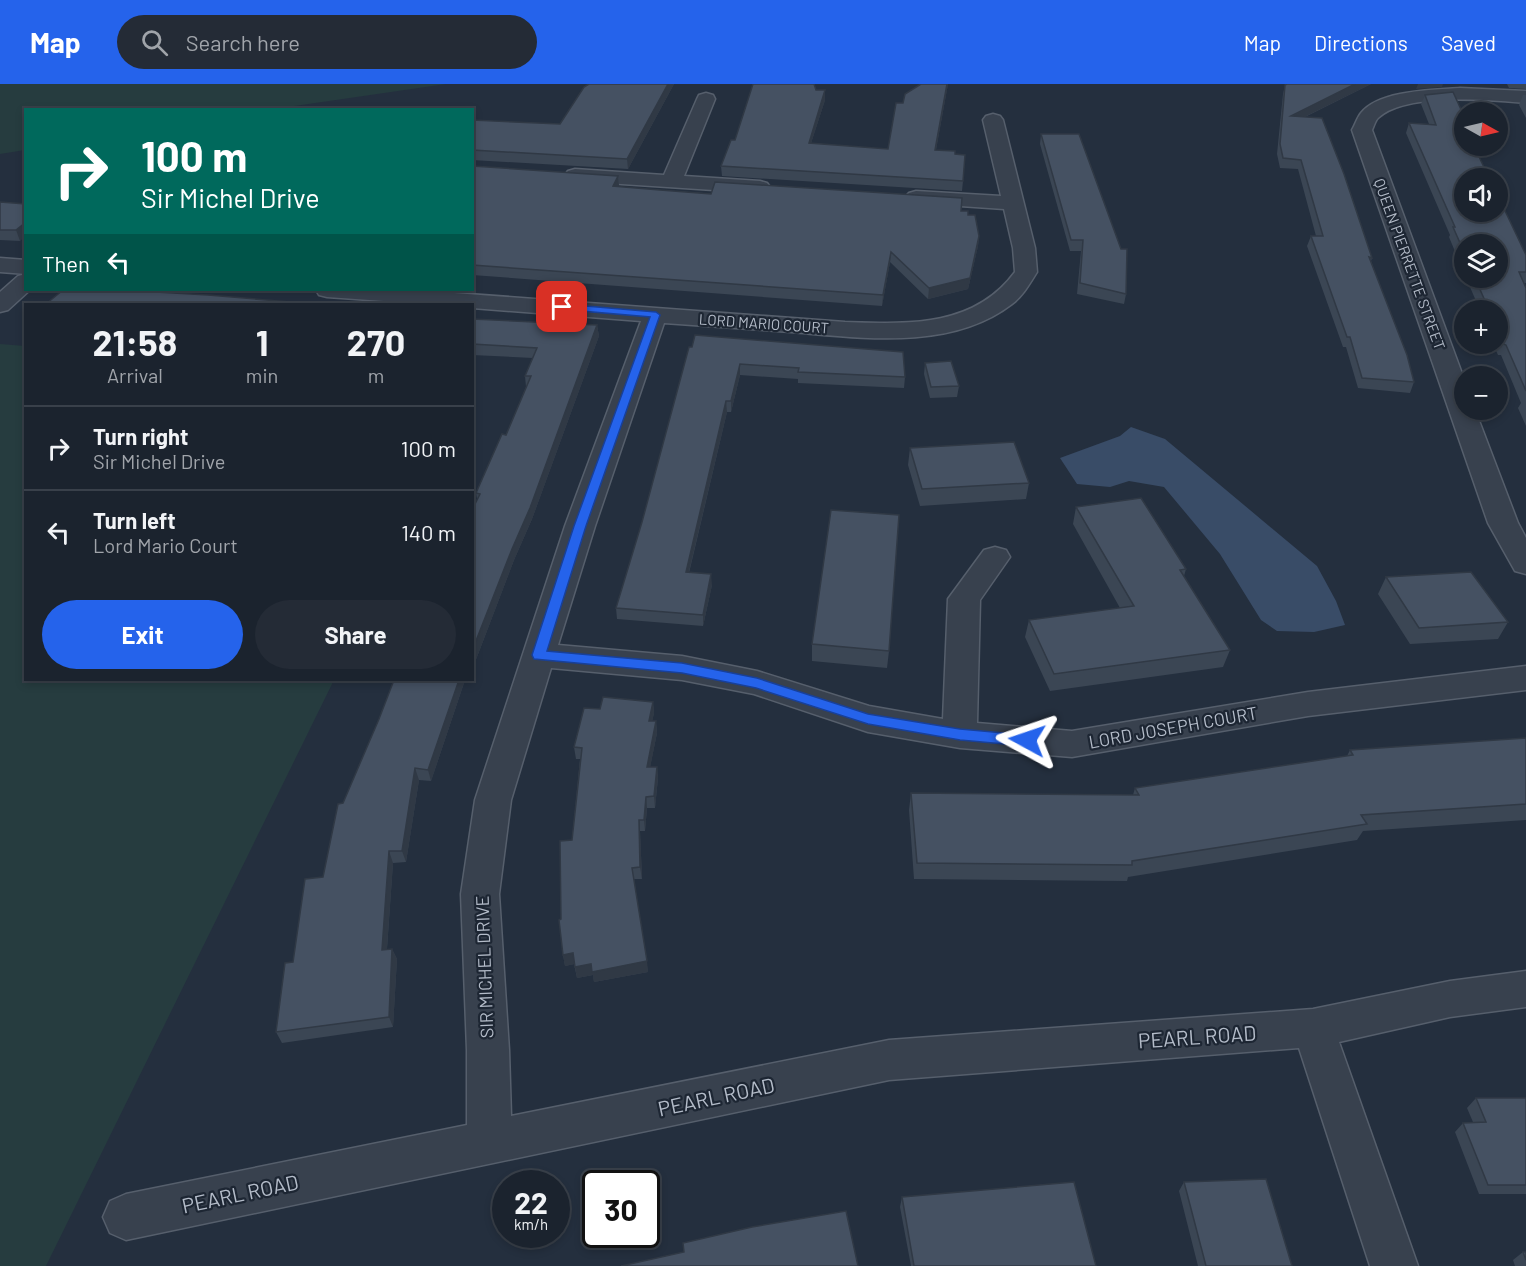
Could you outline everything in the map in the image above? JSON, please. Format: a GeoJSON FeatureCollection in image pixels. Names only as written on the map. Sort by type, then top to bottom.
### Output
{"type":"FeatureCollection","features":[{"type":"Feature","properties":{"kind":"street","name":"QUEEN PIERRETTE STREET"},"geometry":{"type":"LineString","coordinates":[[1526,97],[1441,93],[1403,97],[1384,104],[1368,114],[1363,121],[1362,130],[1503,523],[1526,564]]}},
{"type":"Feature","properties":{"kind":"street"},"geometry":{"type":"LineString","coordinates":[[672,181],[706,99]]}},
{"type":"Feature","properties":{"kind":"street","name":"LORD MARIO COURT"},"geometry":{"type":"LineString","coordinates":[[340,291],[845,329],[909,331],[959,323],[1004,300],[1026,272],[1013,203],[993,120]]}},
{"type":"Feature","properties":{"kind":"street"},"geometry":{"type":"LineString","coordinates":[[555,173],[778,188]]}},
{"type":"Feature","properties":{"kind":"street"},"geometry":{"type":"LineString","coordinates":[[896,196],[1013,203]]}},
{"type":"Feature","properties":{"kind":"street"},"geometry":{"type":"LineString","coordinates":[[0,265],[24,267]]}},
{"type":"Feature","properties":{"kind":"street"},"geometry":{"type":"LineString","coordinates":[[0,305],[24,283]]}},
{"type":"Feature","properties":{"kind":"street","name":"SIR MICHEL DRIVE"},"geometry":{"type":"LineString","coordinates":[[489,1142],[488,1050],[480,894],[493,801],[580,526],[656,315]]}},
{"type":"Feature","properties":{"kind":"street"},"geometry":{"type":"LineString","coordinates":[[960,735],[964,598],[995,557]]}},
{"type":"Feature","properties":{"kind":"street","name":"LORD JOSEPH COURT"},"geometry":{"type":"LineString","coordinates":[[539,655],[682,668],[757,683],[868,719],[960,735],[1072,744],[1308,704],[1526,678]]}},
{"type":"Feature","properties":{"kind":"street","name":"PEARL ROAD"},"geometry":{"type":"LineString","coordinates":[[126,1217],[889,1060],[1313,1028],[1450,999],[1526,989]]}},
{"type":"Feature","properties":{"kind":"street"},"geometry":{"type":"LineString","coordinates":[[1313,1028],[1394,1266]]}},
{"type":"Feature","properties":{"kind":"green space"},"geometry":{"type":"Polygon","coordinates":[[[0,84],[446,84],[281,108],[24,108],[24,150],[0,154],[0,84]]]}},
{"type":"Feature","properties":{"kind":"green space"},"geometry":{"type":"Polygon","coordinates":[[[0,344],[24,346],[24,681],[334,681],[46,1266],[0,1266],[0,344]]]}},
{"type":"Feature","properties":{"kind":"water"},"geometry":{"type":"Polygon","coordinates":[[[1131,427],[1165,439],[1317,566],[1336,601],[1345,625],[1314,632],[1277,631],[1261,620],[1220,554],[1164,487],[1129,481],[1110,487],[1077,484],[1060,458],[1120,436],[1131,427]]]}},
{"type":"Feature","properties":{"kind":"building"},"geometry":{"type":"Polygon","coordinates":[[[589,84],[668,84],[627,159],[474,150],[474,120],[560,124],[584,87],[589,84]]]}},
{"type":"Feature","properties":{"kind":"building"},"geometry":{"type":"Polygon","coordinates":[[[753,84],[814,84],[816,90],[825,90],[809,143],[888,149],[896,103],[903,103],[905,94],[921,84],[947,84],[935,150],[955,151],[955,154],[965,155],[963,181],[721,166],[731,140],[735,140],[753,84]]]}},
{"type":"Feature","properties":{"kind":"building"},"geometry":{"type":"Polygon","coordinates":[[[1355,84],[1291,116],[1322,118],[1344,174],[1372,258],[1369,257],[1407,355],[1414,382],[1362,378],[1350,337],[1347,337],[1311,236],[1323,236],[1301,160],[1283,158],[1280,144],[1285,85],[1355,84]]]}},
{"type":"Feature","properties":{"kind":"building"},"geometry":{"type":"Polygon","coordinates":[[[1453,92],[1458,102],[1454,102],[1454,156],[1479,156],[1484,168],[1454,168],[1454,222],[1508,222],[1508,217],[1526,255],[1526,272],[1519,272],[1526,288],[1526,391],[1508,350],[1508,300],[1485,300],[1479,288],[1508,288],[1508,234],[1456,234],[1409,123],[1436,125],[1425,95],[1453,92]]]}},
{"type":"Feature","properties":{"kind":"building"},"geometry":{"type":"Polygon","coordinates":[[[1041,134],[1079,134],[1121,249],[1127,249],[1126,294],[1080,283],[1083,240],[1071,240],[1041,134]]]}},
{"type":"Feature","properties":{"kind":"building"},"geometry":{"type":"Polygon","coordinates":[[[474,166],[618,176],[613,186],[711,194],[715,182],[962,198],[961,211],[968,211],[968,215],[975,215],[979,236],[970,278],[929,288],[891,252],[883,295],[474,265],[474,166]]]}},
{"type":"Feature","properties":{"kind":"building"},"geometry":{"type":"Polygon","coordinates":[[[0,202],[24,204],[24,224],[16,230],[0,230],[0,202]]]}},
{"type":"Feature","properties":{"kind":"building"},"geometry":{"type":"Polygon","coordinates":[[[62,291],[138,291],[302,303],[47,303],[62,291]]]}},
{"type":"Feature","properties":{"kind":"building"},"geometry":{"type":"Polygon","coordinates":[[[474,319],[597,325],[530,508],[474,646],[474,506],[480,494],[476,493],[502,434],[506,435],[531,376],[525,376],[537,348],[474,344],[474,319]]]}},
{"type":"Feature","properties":{"kind":"building"},"geometry":{"type":"Polygon","coordinates":[[[695,335],[903,352],[905,377],[798,372],[799,368],[740,364],[731,401],[726,401],[686,572],[711,574],[703,615],[616,608],[642,522],[689,347],[692,347],[695,335]]]}},
{"type":"Feature","properties":{"kind":"building"},"geometry":{"type":"Polygon","coordinates":[[[951,361],[959,386],[931,387],[925,363],[951,361]]]}},
{"type":"Feature","properties":{"kind":"building"},"geometry":{"type":"Polygon","coordinates":[[[1014,442],[1029,483],[922,489],[910,448],[1014,442]]]}},
{"type":"Feature","properties":{"kind":"building"},"geometry":{"type":"Polygon","coordinates":[[[1141,498],[1186,569],[1180,570],[1230,650],[1054,674],[1029,620],[1134,606],[1076,507],[1141,498]]]}},
{"type":"Feature","properties":{"kind":"building"},"geometry":{"type":"Polygon","coordinates":[[[831,510],[899,515],[889,651],[812,644],[831,510]]]}},
{"type":"Feature","properties":{"kind":"building"},"geometry":{"type":"Polygon","coordinates":[[[1471,572],[1508,622],[1419,628],[1386,577],[1471,572]]]}},
{"type":"Feature","properties":{"kind":"building"},"geometry":{"type":"Polygon","coordinates":[[[394,681],[459,681],[428,770],[415,768],[402,851],[389,851],[382,950],[392,949],[389,1017],[276,1032],[285,963],[293,962],[305,879],[323,877],[338,804],[343,803],[394,681]]]}},
{"type":"Feature","properties":{"kind":"building"},"geometry":{"type":"Polygon","coordinates":[[[603,697],[653,702],[649,721],[656,721],[647,767],[657,767],[654,796],[646,797],[644,820],[639,820],[640,867],[632,868],[647,961],[592,972],[591,964],[575,967],[573,953],[563,955],[559,920],[561,919],[560,841],[572,840],[582,748],[574,747],[584,708],[600,709],[603,697]]]}},
{"type":"Feature","properties":{"kind":"building"},"geometry":{"type":"Polygon","coordinates":[[[1526,738],[1526,804],[1361,815],[1367,824],[1132,861],[1132,865],[917,863],[911,793],[1139,795],[1135,788],[1353,755],[1350,750],[1526,738]]]}},
{"type":"Feature","properties":{"kind":"building"},"geometry":{"type":"Polygon","coordinates":[[[1476,1098],[1526,1098],[1526,1185],[1488,1185],[1463,1123],[1486,1122],[1476,1098]]]}},
{"type":"Feature","properties":{"kind":"building"},"geometry":{"type":"Polygon","coordinates":[[[1266,1179],[1292,1266],[1206,1266],[1184,1182],[1266,1179]]]}},
{"type":"Feature","properties":{"kind":"building"},"geometry":{"type":"Polygon","coordinates":[[[1074,1182],[1096,1266],[914,1266],[902,1197],[1074,1182]]]}},
{"type":"Feature","properties":{"kind":"building"},"geometry":{"type":"Polygon","coordinates":[[[846,1211],[858,1266],[621,1266],[684,1252],[683,1243],[752,1227],[846,1211]]]}},
{"type":"Feature","properties":{"kind":"route"},"geometry":{"type":"LineString","coordinates":[[562,307],[656,315],[627,390],[580,526],[539,655],[682,668],[757,683],[868,719],[960,735],[1027,740]]}}]}
